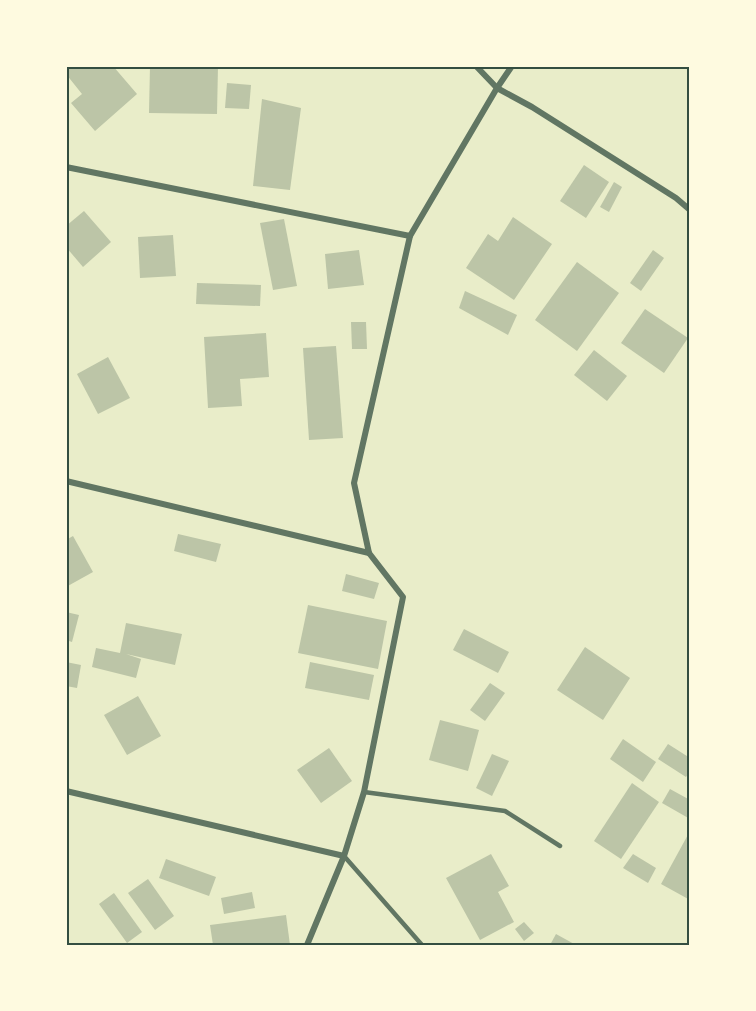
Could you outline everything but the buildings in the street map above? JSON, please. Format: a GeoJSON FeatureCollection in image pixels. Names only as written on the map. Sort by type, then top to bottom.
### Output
{"type":"FeatureCollection","features":[{"type":"Feature","properties":{"kind":"street"},"geometry":{"type":"LineString","coordinates":[[476,66],[497,88],[532,107],[666,192],[690,210]]}},
{"type":"Feature","properties":{"kind":"street"},"geometry":{"type":"LineString","coordinates":[[308,945],[344,856],[364,792],[403,597],[369,553],[354,483],[410,236],[512,66]]}},
{"type":"Feature","properties":{"kind":"street"},"geometry":{"type":"LineString","coordinates":[[66,167],[410,236]]}},
{"type":"Feature","properties":{"kind":"street"},"geometry":{"type":"LineString","coordinates":[[66,481],[369,553]]}},
{"type":"Feature","properties":{"kind":"street"},"geometry":{"type":"LineString","coordinates":[[66,791],[344,856]]}},
{"type":"Feature","properties":{"kind":"lane"},"geometry":{"type":"LineString","coordinates":[[364,792],[505,811],[560,846]]}},
{"type":"Feature","properties":{"kind":"lane"},"geometry":{"type":"LineString","coordinates":[[344,856],[422,945]]}},
{"type":"Feature","properties":{"kind":"lane"},"geometry":{"type":"LineString","coordinates":[[415,945],[417,939]]}}]}
